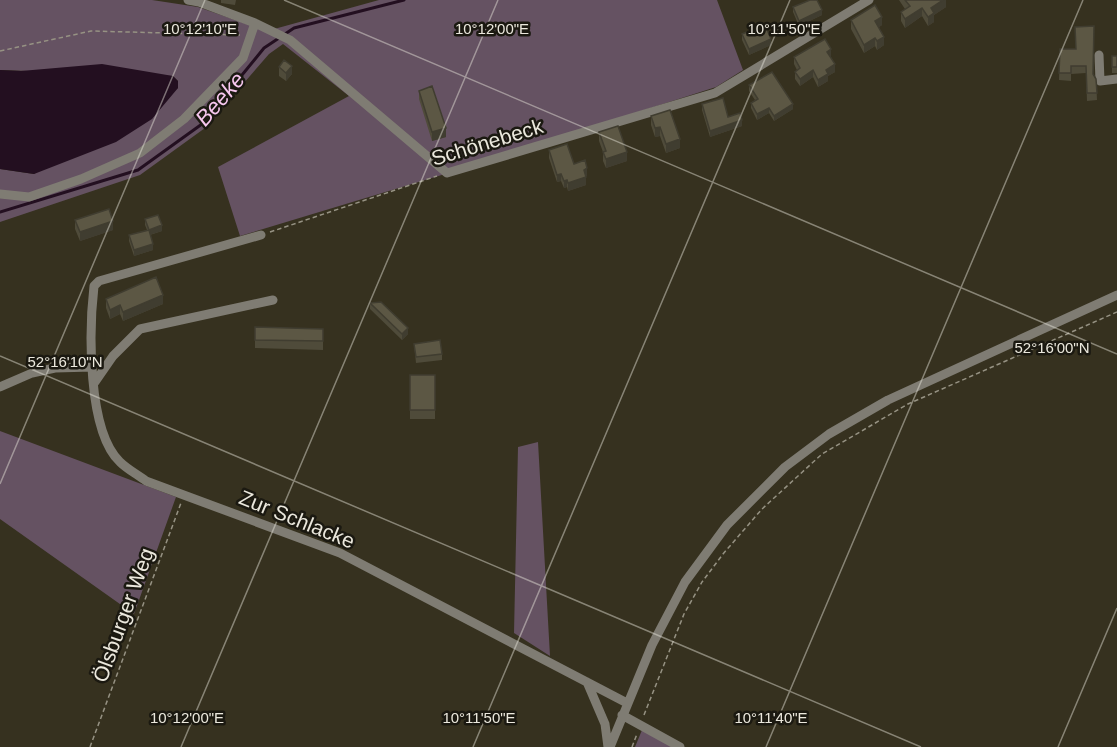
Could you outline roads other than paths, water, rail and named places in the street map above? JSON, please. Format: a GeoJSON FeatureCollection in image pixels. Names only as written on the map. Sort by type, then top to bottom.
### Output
{"type":"FeatureCollection","features":[{"type":"Feature","properties":{"kind":"street"},"geometry":{"type":"LineString","coordinates":[[0,194],[28,197],[81,179],[140,153],[184,119],[243,58],[255,23],[188,0]]}},
{"type":"Feature","properties":{"kind":"street","name":"Schönebeck"},"geometry":{"type":"LineString","coordinates":[[255,23],[276,31],[290,40],[447,173],[715,93],[869,0]]}},
{"type":"Feature","properties":{"kind":"street"},"geometry":{"type":"LineString","coordinates":[[1099,55],[1100,81],[1117,79]]}},
{"type":"Feature","properties":{"kind":"street","name":"Zur Schlacke"},"geometry":{"type":"LineString","coordinates":[[261,235],[99,281],[94,286],[90,345],[99,420],[108,443],[119,461],[146,481],[340,553],[627,703]]}},
{"type":"Feature","properties":{"kind":"street"},"geometry":{"type":"LineString","coordinates":[[609,747],[662,623],[698,562],[745,504],[785,467],[829,434],[888,400],[1117,296]]}},
{"type":"Feature","properties":{"kind":"street"},"geometry":{"type":"LineString","coordinates":[[95,382],[113,356],[140,329],[273,300]]}},
{"type":"Feature","properties":{"kind":"street"},"geometry":{"type":"LineString","coordinates":[[0,387],[32,373],[55,368],[92,367]]}},
{"type":"Feature","properties":{"kind":"street"},"geometry":{"type":"LineString","coordinates":[[587,682],[605,724],[609,747]]}},
{"type":"Feature","properties":{"kind":"street"},"geometry":{"type":"LineString","coordinates":[[622,715],[680,747]]}},
{"type":"Feature","properties":{"kind":"waterway","name":"Beeke"},"geometry":{"type":"LineString","coordinates":[[0,212],[138,170],[202,124],[264,48],[294,28],[404,0]]}}]}
